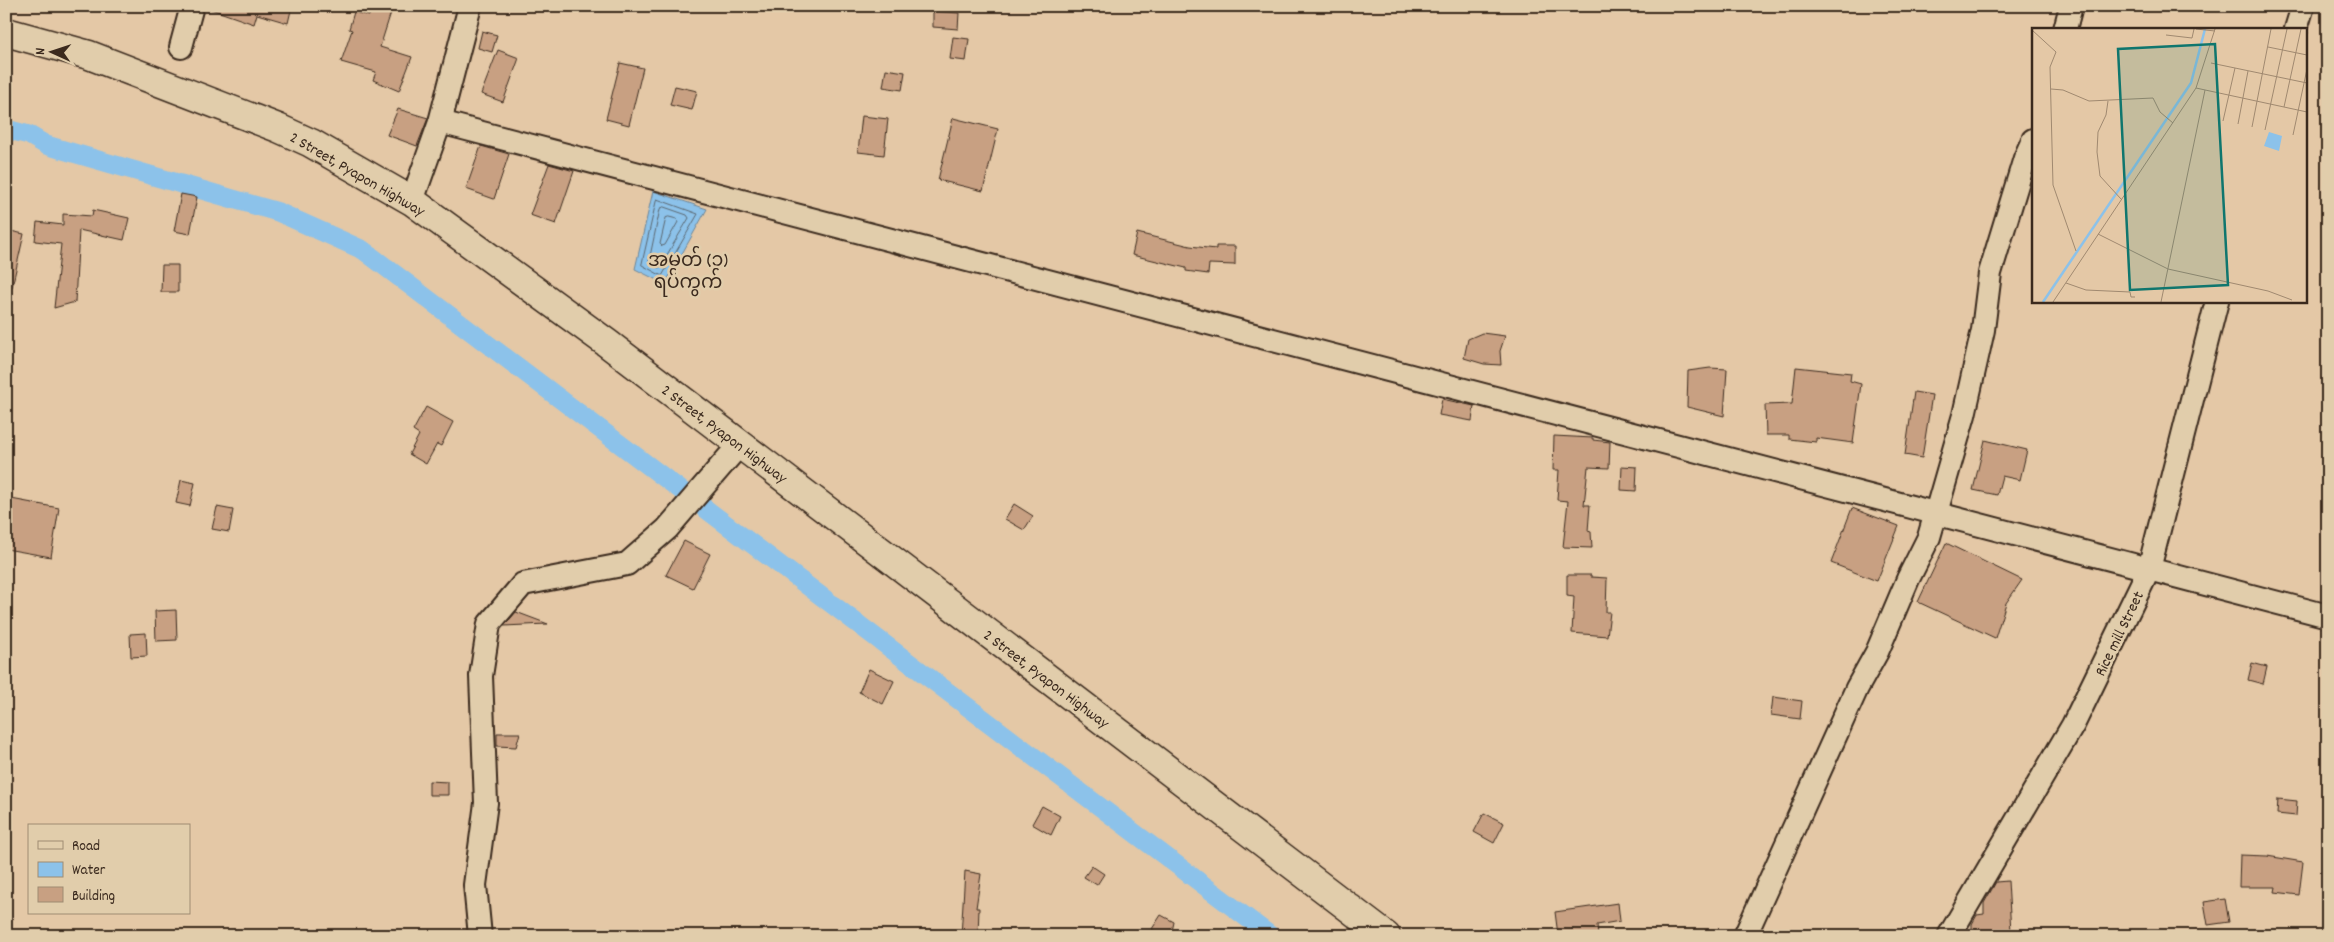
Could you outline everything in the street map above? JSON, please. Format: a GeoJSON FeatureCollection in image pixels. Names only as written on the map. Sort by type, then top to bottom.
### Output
{"type":"FeatureCollection","features":[{"type":"Feature","properties":{"kind":"main road","name":"2 Street, Pyapon Highway"},"geometry":{"type":"LineString","coordinates":[[6,32],[89,56],[278,128],[311,143],[412,201],[740,444],[1386,936]]}},
{"type":"Feature","properties":{"kind":"street"},"geometry":{"type":"LineString","coordinates":[[181,47],[192,6]]}},
{"type":"Feature","properties":{"kind":"street"},"geometry":{"type":"LineString","coordinates":[[412,201],[440,122],[470,6]]}},
{"type":"Feature","properties":{"kind":"street"},"geometry":{"type":"LineString","coordinates":[[2065,28],[2071,6]]}},
{"type":"Feature","properties":{"kind":"street"},"geometry":{"type":"LineString","coordinates":[[2296,28],[2303,6]]}},
{"type":"Feature","properties":{"kind":"street"},"geometry":{"type":"LineString","coordinates":[[440,122],[2328,616]]}},
{"type":"Feature","properties":{"kind":"street"},"geometry":{"type":"LineString","coordinates":[[1745,936],[1857,688],[1877,652],[1908,578],[1930,537],[1971,387],[1983,330],[1990,273],[2025,158],[2032,142]]}},
{"type":"Feature","properties":{"kind":"street","name":"Rice mill Street"},"geometry":{"type":"LineString","coordinates":[[1949,936],[2073,725],[2149,569],[2217,302]]}},
{"type":"Feature","properties":{"kind":"street"},"geometry":{"type":"LineString","coordinates":[[480,936],[475,885],[486,803],[481,676],[489,624],[523,584],[627,564],[667,529],[740,444]]}},
{"type":"Feature","properties":{"kind":"water"},"geometry":{"type":"Polygon","coordinates":[[[653,191],[707,209],[665,284],[635,269],[653,191]]]}},
{"type":"Feature","properties":{"kind":"building"},"geometry":{"type":"Polygon","coordinates":[[[209,6],[292,6],[288,23],[257,14],[254,24],[208,8],[209,6]]]}},
{"type":"Feature","properties":{"kind":"building"},"geometry":{"type":"Polygon","coordinates":[[[372,6],[393,6],[380,47],[412,57],[399,91],[373,80],[376,72],[341,62],[352,30],[349,29],[354,12],[369,16],[372,6]]]}},
{"type":"Feature","properties":{"kind":"building"},"geometry":{"type":"Polygon","coordinates":[[[933,11],[959,13],[958,29],[933,27],[933,11]]]}},
{"type":"Feature","properties":{"kind":"building"},"geometry":{"type":"Polygon","coordinates":[[[482,31],[497,35],[492,52],[478,48],[482,31]]]}},
{"type":"Feature","properties":{"kind":"building"},"geometry":{"type":"Polygon","coordinates":[[[953,37],[969,39],[966,61],[950,59],[953,37]]]}},
{"type":"Feature","properties":{"kind":"building"},"geometry":{"type":"Polygon","coordinates":[[[498,50],[519,58],[503,102],[481,94],[498,50]]]}},
{"type":"Feature","properties":{"kind":"building"},"geometry":{"type":"Polygon","coordinates":[[[620,63],[643,68],[629,125],[606,119],[620,63]]]}},
{"type":"Feature","properties":{"kind":"building"},"geometry":{"type":"Polygon","coordinates":[[[886,69],[905,72],[902,90],[883,87],[886,69]]]}},
{"type":"Feature","properties":{"kind":"building"},"geometry":{"type":"Polygon","coordinates":[[[675,86],[697,91],[692,110],[670,105],[675,86]]]}},
{"type":"Feature","properties":{"kind":"building"},"geometry":{"type":"Polygon","coordinates":[[[398,109],[428,118],[417,146],[387,135],[398,109]]]}},
{"type":"Feature","properties":{"kind":"building"},"geometry":{"type":"Polygon","coordinates":[[[862,116],[888,119],[884,155],[858,152],[862,116]]]}},
{"type":"Feature","properties":{"kind":"building"},"geometry":{"type":"Polygon","coordinates":[[[953,118],[998,129],[983,191],[938,180],[953,118]]]}},
{"type":"Feature","properties":{"kind":"building"},"geometry":{"type":"Polygon","coordinates":[[[481,146],[509,154],[494,199],[466,189],[481,146]]]}},
{"type":"Feature","properties":{"kind":"building"},"geometry":{"type":"Polygon","coordinates":[[[549,164],[574,171],[556,224],[530,215],[549,164]]]}},
{"type":"Feature","properties":{"kind":"building"},"geometry":{"type":"Polygon","coordinates":[[[181,194],[197,197],[190,234],[174,231],[181,194]]]}},
{"type":"Feature","properties":{"kind":"building"},"geometry":{"type":"Polygon","coordinates":[[[93,210],[129,218],[124,240],[79,230],[75,302],[54,308],[61,244],[35,241],[37,222],[63,225],[63,214],[92,216],[93,210]]]}},
{"type":"Feature","properties":{"kind":"building"},"geometry":{"type":"Polygon","coordinates":[[[6,230],[24,234],[12,287],[6,286],[6,230]]]}},
{"type":"Feature","properties":{"kind":"building"},"geometry":{"type":"Polygon","coordinates":[[[1137,233],[1190,246],[1216,249],[1216,246],[1235,246],[1235,265],[1209,264],[1208,274],[1186,271],[1186,268],[1132,255],[1137,233]]]}},
{"type":"Feature","properties":{"kind":"building"},"geometry":{"type":"Polygon","coordinates":[[[162,265],[178,265],[178,292],[161,292],[162,265]]]}},
{"type":"Feature","properties":{"kind":"building"},"geometry":{"type":"Polygon","coordinates":[[[1482,333],[1505,336],[1500,351],[1501,365],[1484,364],[1464,358],[1468,339],[1482,333]]]}},
{"type":"Feature","properties":{"kind":"building"},"geometry":{"type":"Polygon","coordinates":[[[1796,367],[1851,373],[1850,381],[1861,384],[1853,443],[1816,438],[1816,442],[1789,439],[1789,435],[1766,435],[1765,405],[1792,404],[1796,367]]]}},
{"type":"Feature","properties":{"kind":"building"},"geometry":{"type":"Polygon","coordinates":[[[1710,368],[1727,369],[1724,416],[1687,407],[1688,371],[1710,368]]]}},
{"type":"Feature","properties":{"kind":"building"},"geometry":{"type":"Polygon","coordinates":[[[1914,392],[1932,395],[1922,458],[1905,455],[1914,392]]]}},
{"type":"Feature","properties":{"kind":"building"},"geometry":{"type":"Polygon","coordinates":[[[1442,399],[1474,406],[1472,421],[1439,415],[1442,399]]]}},
{"type":"Feature","properties":{"kind":"building"},"geometry":{"type":"Polygon","coordinates":[[[426,407],[453,422],[441,446],[437,444],[426,464],[409,454],[419,435],[413,431],[426,407]]]}},
{"type":"Feature","properties":{"kind":"building"},"geometry":{"type":"Polygon","coordinates":[[[1554,436],[1593,438],[1593,440],[1610,442],[1609,468],[1588,467],[1584,505],[1590,505],[1588,531],[1591,532],[1592,548],[1563,547],[1568,501],[1557,500],[1559,470],[1553,470],[1554,436]]]}},
{"type":"Feature","properties":{"kind":"building"},"geometry":{"type":"Polygon","coordinates":[[[1985,440],[2027,450],[2020,480],[2002,476],[1997,495],[1973,490],[1985,440]]]}},
{"type":"Feature","properties":{"kind":"building"},"geometry":{"type":"Polygon","coordinates":[[[1622,466],[1637,467],[1636,491],[1621,490],[1622,466]]]}},
{"type":"Feature","properties":{"kind":"building"},"geometry":{"type":"Polygon","coordinates":[[[181,480],[195,483],[190,506],[176,503],[181,480]]]}},
{"type":"Feature","properties":{"kind":"building"},"geometry":{"type":"Polygon","coordinates":[[[6,498],[59,508],[51,557],[6,549],[6,498]]]}},
{"type":"Feature","properties":{"kind":"building"},"geometry":{"type":"Polygon","coordinates":[[[1014,504],[1033,516],[1024,530],[1005,519],[1014,504]]]}},
{"type":"Feature","properties":{"kind":"building"},"geometry":{"type":"Polygon","coordinates":[[[217,507],[233,510],[229,532],[212,529],[217,507]]]}},
{"type":"Feature","properties":{"kind":"building"},"geometry":{"type":"Polygon","coordinates":[[[1852,508],[1899,526],[1877,581],[1831,563],[1852,508]]]}},
{"type":"Feature","properties":{"kind":"building"},"geometry":{"type":"Polygon","coordinates":[[[684,541],[710,554],[693,588],[666,575],[684,541]]]}},
{"type":"Feature","properties":{"kind":"building"},"geometry":{"type":"Polygon","coordinates":[[[1946,543],[2022,580],[2006,603],[1995,638],[1918,602],[1946,543]]]}},
{"type":"Feature","properties":{"kind":"building"},"geometry":{"type":"Polygon","coordinates":[[[1567,575],[1591,575],[1591,577],[1607,578],[1606,612],[1610,612],[1607,636],[1572,633],[1574,597],[1567,596],[1567,575]]]}},
{"type":"Feature","properties":{"kind":"building"},"geometry":{"type":"Polygon","coordinates":[[[176,610],[177,640],[156,641],[155,611],[176,610]]]}},
{"type":"Feature","properties":{"kind":"building"},"geometry":{"type":"Polygon","coordinates":[[[516,612],[548,624],[504,626],[516,612]]]}},
{"type":"Feature","properties":{"kind":"building"},"geometry":{"type":"Polygon","coordinates":[[[146,633],[147,656],[131,657],[130,634],[146,633]]]}},
{"type":"Feature","properties":{"kind":"building"},"geometry":{"type":"Polygon","coordinates":[[[2252,663],[2267,667],[2263,684],[2248,680],[2252,663]]]}},
{"type":"Feature","properties":{"kind":"building"},"geometry":{"type":"Polygon","coordinates":[[[869,669],[894,681],[883,704],[859,692],[869,669]]]}},
{"type":"Feature","properties":{"kind":"building"},"geometry":{"type":"Polygon","coordinates":[[[1773,697],[1802,701],[1800,719],[1771,715],[1773,697]]]}},
{"type":"Feature","properties":{"kind":"building"},"geometry":{"type":"Polygon","coordinates":[[[497,733],[520,733],[516,747],[497,746],[497,733]]]}},
{"type":"Feature","properties":{"kind":"building"},"geometry":{"type":"Polygon","coordinates":[[[429,781],[448,782],[448,795],[429,795],[429,781]]]}},
{"type":"Feature","properties":{"kind":"building"},"geometry":{"type":"Polygon","coordinates":[[[2278,799],[2297,801],[2296,816],[2277,814],[2278,799]]]}},
{"type":"Feature","properties":{"kind":"building"},"geometry":{"type":"Polygon","coordinates":[[[1042,806],[1060,816],[1051,835],[1032,824],[1042,806]]]}},
{"type":"Feature","properties":{"kind":"building"},"geometry":{"type":"Polygon","coordinates":[[[1484,813],[1504,823],[1494,843],[1474,832],[1484,813]]]}},
{"type":"Feature","properties":{"kind":"building"},"geometry":{"type":"Polygon","coordinates":[[[2240,855],[2267,856],[2303,862],[2299,895],[2275,892],[2276,887],[2239,887],[2240,855]]]}},
{"type":"Feature","properties":{"kind":"building"},"geometry":{"type":"Polygon","coordinates":[[[1092,866],[1104,874],[1097,885],[1084,877],[1092,866]]]}},
{"type":"Feature","properties":{"kind":"building"},"geometry":{"type":"Polygon","coordinates":[[[965,871],[981,874],[976,908],[979,908],[978,936],[961,936],[965,871]]]}},
{"type":"Feature","properties":{"kind":"building"},"geometry":{"type":"Polygon","coordinates":[[[2008,881],[2011,932],[1972,934],[1972,924],[1977,915],[1984,914],[1984,903],[1996,882],[2008,881]]]}},
{"type":"Feature","properties":{"kind":"building"},"geometry":{"type":"Polygon","coordinates":[[[2225,899],[2229,922],[2208,925],[2204,902],[2225,899]]]}},
{"type":"Feature","properties":{"kind":"building"},"geometry":{"type":"Polygon","coordinates":[[[1618,903],[1620,921],[1597,925],[1598,936],[1575,936],[1575,933],[1558,935],[1555,912],[1618,903]]]}},
{"type":"Feature","properties":{"kind":"building"},"geometry":{"type":"Polygon","coordinates":[[[1161,915],[1174,922],[1171,936],[1163,936],[1152,929],[1161,915]]]}},
{"type":"Feature","properties":{"kind":"waterway"},"geometry":{"type":"LineString","coordinates":[[6,129],[29,135],[46,145],[278,212],[363,250],[1271,936]]}},
{"type":"Feature","properties":{"kind":"district","name":"အမှတ် (၁) ရပ်ကွက်"},"geometry":{"type":"Point","coordinates":[688,270]}}]}
